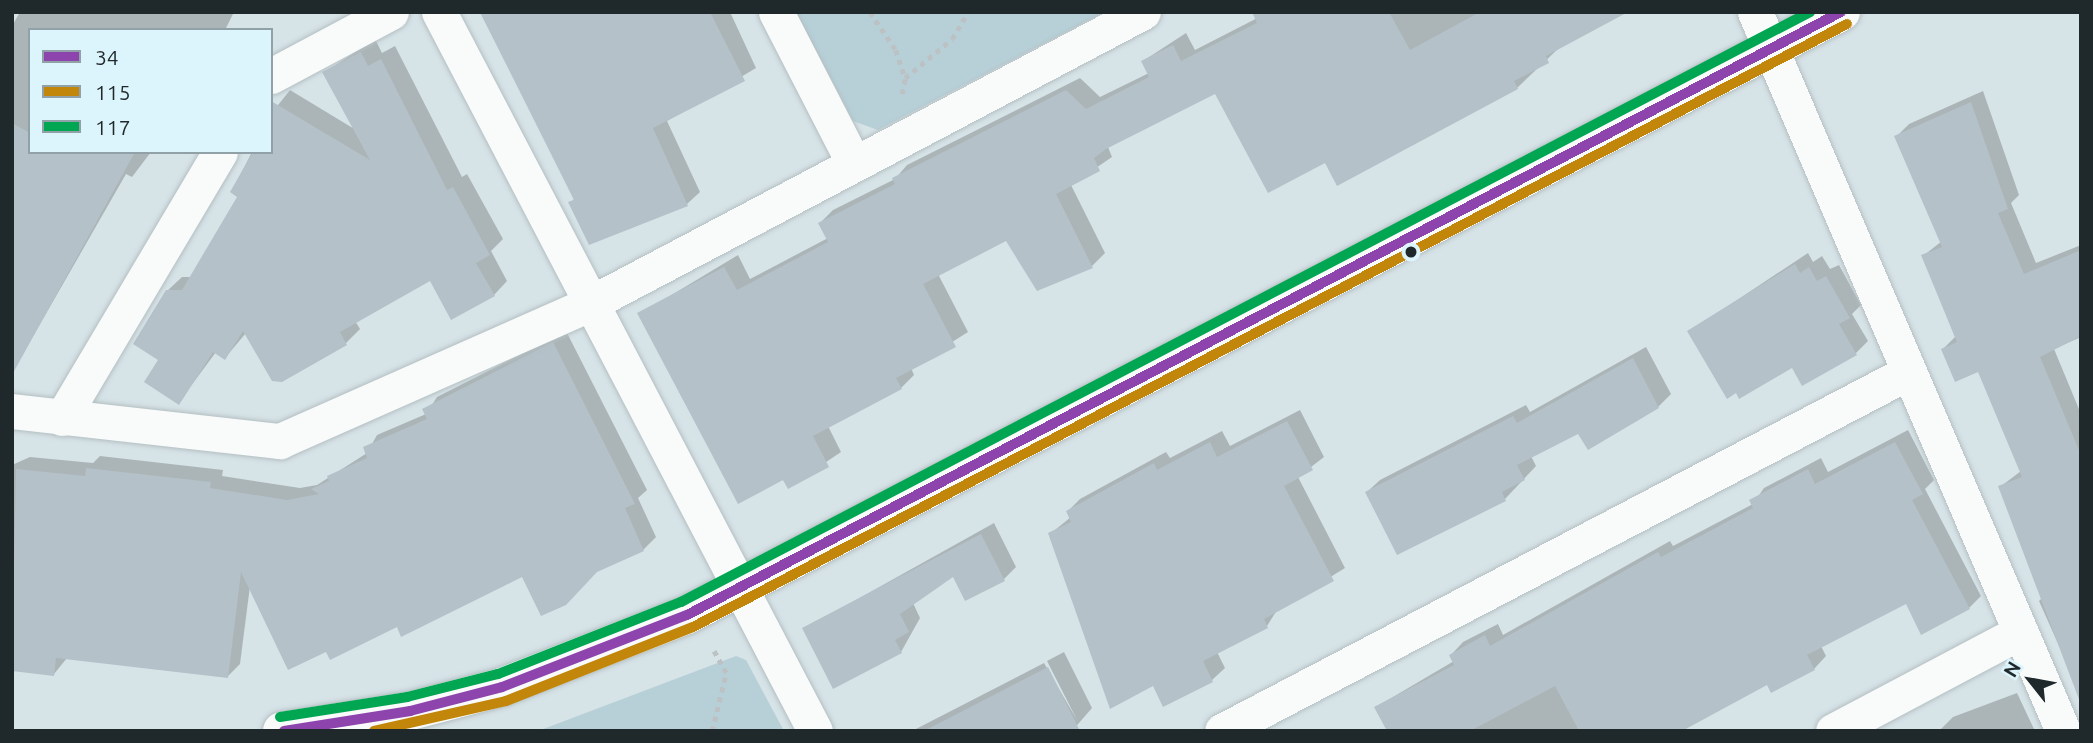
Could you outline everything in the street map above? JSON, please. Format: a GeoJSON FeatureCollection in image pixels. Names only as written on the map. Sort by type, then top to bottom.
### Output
{"type":"FeatureCollection","features":[{"type":"Feature","properties":{"kind":"street"},"geometry":{"type":"LineString","coordinates":[[273,75],[391,12]]}},
{"type":"Feature","properties":{"kind":"street"},"geometry":{"type":"LineString","coordinates":[[439,12],[815,731]]}},
{"type":"Feature","properties":{"kind":"street"},"geometry":{"type":"LineString","coordinates":[[776,12],[854,164]]}},
{"type":"Feature","properties":{"kind":"street"},"geometry":{"type":"LineString","coordinates":[[12,411],[280,441],[591,303],[1143,12]]}},
{"type":"Feature","properties":{"kind":"street"},"geometry":{"type":"LineString","coordinates":[[1755,12],[1773,47],[1905,374],[2063,731]]}},
{"type":"Feature","properties":{"kind":"street"},"geometry":{"type":"LineString","coordinates":[[282,731],[410,711],[502,687],[603,652],[740,589],[1841,12]]}},
{"type":"Feature","properties":{"kind":"street"},"geometry":{"type":"LineString","coordinates":[[62,418],[219,154]]}},
{"type":"Feature","properties":{"kind":"street"},"geometry":{"type":"LineString","coordinates":[[1222,731],[1905,374]]}},
{"type":"Feature","properties":{"kind":"street"},"geometry":{"type":"LineString","coordinates":[[1833,731],[2020,632]]}},
{"type":"Feature","properties":{"kind":"path"},"geometry":{"type":"LineString","coordinates":[[870,12],[896,50],[905,78],[892,143]]}},
{"type":"Feature","properties":{"kind":"path"},"geometry":{"type":"LineString","coordinates":[[905,78],[952,39],[968,12]]}},
{"type":"Feature","properties":{"kind":"path"},"geometry":{"type":"LineString","coordinates":[[712,731],[726,673],[713,651]]}},
{"type":"Feature","properties":{"kind":"shaded area"},"geometry":{"type":"Polygon","coordinates":[[[796,12],[1104,12],[878,130],[853,121],[796,12]]]}},
{"type":"Feature","properties":{"kind":"shaded area"},"geometry":{"type":"Polygon","coordinates":[[[736,656],[746,660],[784,731],[538,731],[736,656]]]}},
{"type":"Feature","properties":{"kind":"building"},"geometry":{"type":"Polygon","coordinates":[[[480,12],[710,12],[745,81],[653,128],[688,206],[589,245],[568,202],[574,200],[480,12]]]}},
{"type":"Feature","properties":{"kind":"building"},"geometry":{"type":"Polygon","coordinates":[[[1252,12],[1389,12],[1410,50],[1480,12],[1628,12],[1546,56],[1549,63],[1514,81],[1518,89],[1337,186],[1325,163],[1268,193],[1215,94],[1106,149],[1094,158],[1100,171],[1056,194],[1093,268],[1037,291],[1006,241],[923,284],[956,347],[896,378],[902,389],[813,436],[829,467],[788,489],[783,480],[738,504],[637,313],[724,267],[737,290],[828,242],[818,223],[895,184],[892,178],[1066,90],[1086,109],[1149,77],[1141,61],[1173,45],[1181,61],[1257,23],[1252,12]]]}},
{"type":"Feature","properties":{"kind":"building"},"geometry":{"type":"Polygon","coordinates":[[[361,52],[368,66],[381,59],[447,190],[453,187],[490,255],[476,263],[495,296],[451,320],[430,281],[340,332],[347,345],[282,382],[272,381],[243,331],[225,360],[213,352],[179,405],[144,382],[158,360],[133,344],[166,290],[182,290],[237,197],[230,192],[252,154],[273,154],[273,102],[370,160],[322,72],[361,52]]]}},
{"type":"Feature","properties":{"kind":"building"},"geometry":{"type":"Polygon","coordinates":[[[1971,102],[2008,209],[1998,213],[2024,274],[2081,250],[2081,336],[2040,357],[2081,455],[2080,702],[1998,486],[2022,477],[1978,372],[1955,382],[1941,349],[1957,342],[1921,255],[1942,247],[1894,136],[1971,102]]]}},
{"type":"Feature","properties":{"kind":"building"},"geometry":{"type":"Polygon","coordinates":[[[12,123],[28,132],[28,154],[134,154],[12,375],[12,123]]]}},
{"type":"Feature","properties":{"kind":"building"},"geometry":{"type":"Polygon","coordinates":[[[1795,264],[1800,273],[1809,267],[1817,281],[1826,276],[1850,318],[1839,324],[1857,355],[1802,386],[1792,368],[1739,399],[1736,393],[1727,399],[1687,331],[1795,264]]]}},
{"type":"Feature","properties":{"kind":"building"},"geometry":{"type":"Polygon","coordinates":[[[553,342],[635,504],[625,508],[644,551],[597,572],[566,605],[541,616],[522,577],[401,637],[397,627],[330,660],[326,652],[288,670],[241,572],[228,678],[56,658],[54,676],[12,671],[16,469],[85,476],[86,468],[211,482],[210,488],[287,500],[319,494],[311,489],[329,481],[327,476],[367,458],[363,447],[427,419],[422,409],[553,342]]]}},
{"type":"Feature","properties":{"kind":"building"},"geometry":{"type":"Polygon","coordinates":[[[1633,358],[1659,408],[1588,450],[1578,434],[1517,465],[1525,480],[1502,492],[1506,501],[1397,555],[1365,492],[1513,416],[1517,423],[1633,358]]]}},
{"type":"Feature","properties":{"kind":"building"},"geometry":{"type":"Polygon","coordinates":[[[1287,421],[1313,470],[1284,486],[1334,581],[1264,619],[1268,628],[1203,661],[1213,682],[1163,707],[1153,686],[1110,709],[1048,533],[1071,522],[1066,511],[1154,463],[1157,470],[1210,442],[1217,457],[1287,421]]]}},
{"type":"Feature","properties":{"kind":"building"},"geometry":{"type":"Polygon","coordinates":[[[1895,442],[1923,494],[1912,500],[1970,609],[1921,635],[1906,604],[1807,655],[1815,670],[1771,693],[1767,685],[1682,731],[1579,731],[1555,686],[1470,731],[1387,731],[1374,707],[1454,665],[1449,655],[1485,635],[1490,646],[1658,552],[1661,557],[1753,508],[1749,500],[1808,469],[1815,484],[1895,442]]]}},
{"type":"Feature","properties":{"kind":"building"},"geometry":{"type":"Polygon","coordinates":[[[981,534],[1005,581],[965,601],[953,577],[900,614],[909,632],[895,640],[902,653],[833,689],[802,628],[981,534]]]}},
{"type":"Feature","properties":{"kind":"building"},"geometry":{"type":"Polygon","coordinates":[[[1048,667],[1080,731],[924,731],[1048,667]]]}},
{"type":"Feature","properties":{"kind":"transit line","name":"117"},"geometry":{"type":"LineString","coordinates":[[280,717],[407,697],[498,674],[681,602],[1810,12]]}},
{"type":"Feature","properties":{"kind":"transit line","name":"34"},"geometry":{"type":"LineString","coordinates":[[284,731],[410,711],[502,687],[687,615],[1841,12]]}},
{"type":"Feature","properties":{"kind":"transit line","name":"115"},"geometry":{"type":"LineString","coordinates":[[374,731],[506,701],[693,627],[1847,24]]}}]}
